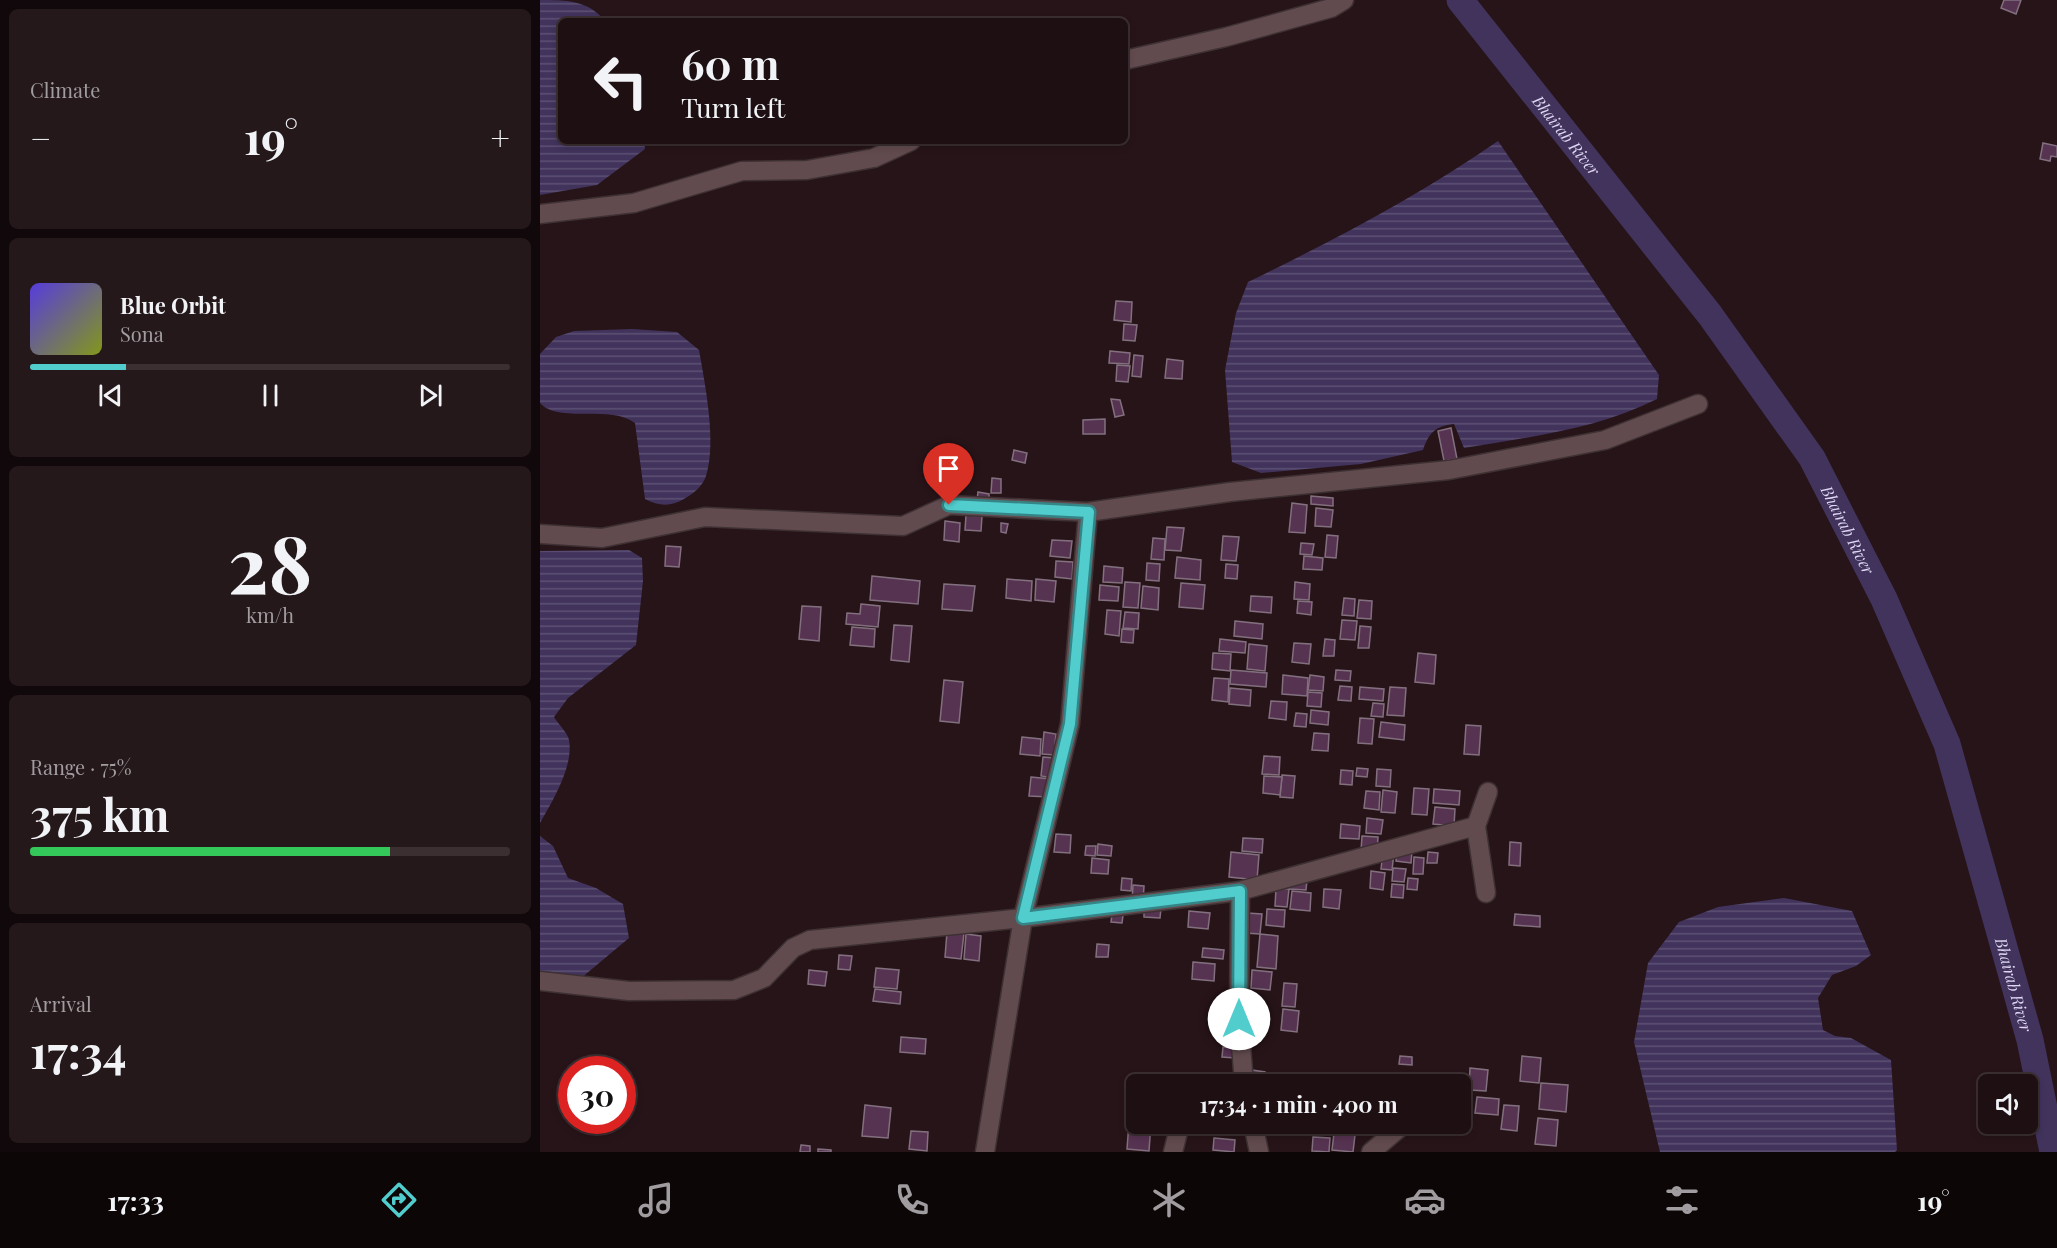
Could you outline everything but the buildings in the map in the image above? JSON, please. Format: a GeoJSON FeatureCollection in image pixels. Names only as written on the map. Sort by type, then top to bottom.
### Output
{"type":"FeatureCollection","features":[{"type":"Feature","properties":{"kind":"street"},"geometry":{"type":"LineString","coordinates":[[1128,59],[1226,37],[1331,8],[1344,0]]}},
{"type":"Feature","properties":{"kind":"street"},"geometry":{"type":"LineString","coordinates":[[540,214],[634,203],[742,171],[807,170],[874,158],[904,144]]}},
{"type":"Feature","properties":{"kind":"street"},"geometry":{"type":"LineString","coordinates":[[540,534],[602,538],[705,517],[903,526],[949,505],[1089,512],[1230,492],[1449,470],[1605,440],[1698,404]]}},
{"type":"Feature","properties":{"kind":"street"},"geometry":{"type":"LineString","coordinates":[[985,1152],[1023,918],[1070,724],[1089,512]]}},
{"type":"Feature","properties":{"kind":"street"},"geometry":{"type":"LineString","coordinates":[[1486,893],[1476,826],[1488,792]]}},
{"type":"Feature","properties":{"kind":"street"},"geometry":{"type":"LineString","coordinates":[[540,981],[629,991],[734,990],[749,986],[764,978],[793,948],[810,940],[1023,918],[1240,891],[1476,826]]}},
{"type":"Feature","properties":{"kind":"street"},"geometry":{"type":"LineString","coordinates":[[1240,891],[1239,1019],[1243,1074]]}},
{"type":"Feature","properties":{"kind":"street"},"geometry":{"type":"LineString","coordinates":[[1173,1152],[1178,1134]]}},
{"type":"Feature","properties":{"kind":"street"},"geometry":{"type":"LineString","coordinates":[[1255,1134],[1259,1152]]}},
{"type":"Feature","properties":{"kind":"street"},"geometry":{"type":"LineString","coordinates":[[1371,1152],[1392,1134]]}},
{"type":"Feature","properties":{"kind":"shaded area"},"geometry":{"type":"Polygon","coordinates":[[[540,0],[568,1],[584,5],[602,18],[558,18],[558,144],[644,144],[645,149],[597,185],[540,195],[540,0]]]}},
{"type":"Feature","properties":{"kind":"shaded area"},"geometry":{"type":"Polygon","coordinates":[[[1498,141],[1659,375],[1657,399],[1587,425],[1539,436],[1464,448],[1454,424],[1447,425],[1434,431],[1423,450],[1361,464],[1261,473],[1232,462],[1225,370],[1236,313],[1248,282],[1376,216],[1438,180],[1498,141]]]}},
{"type":"Feature","properties":{"kind":"shaded area"},"geometry":{"type":"Polygon","coordinates":[[[632,329],[677,332],[699,350],[709,413],[709,463],[700,487],[679,502],[660,504],[645,499],[635,423],[612,415],[559,412],[548,409],[540,403],[540,354],[556,337],[574,331],[632,329]]]}},
{"type":"Feature","properties":{"kind":"shaded area"},"geometry":{"type":"Polygon","coordinates":[[[629,550],[642,558],[643,581],[636,645],[568,698],[554,717],[568,737],[570,750],[561,783],[540,823],[540,551],[629,550]]]}},
{"type":"Feature","properties":{"kind":"shaded area"},"geometry":{"type":"Polygon","coordinates":[[[540,836],[553,846],[568,878],[596,888],[623,904],[629,938],[580,979],[540,971],[540,836]]]}},
{"type":"Feature","properties":{"kind":"shaded area"},"geometry":{"type":"Polygon","coordinates":[[[1784,898],[1852,911],[1871,955],[1856,966],[1832,975],[1818,998],[1823,1030],[1835,1036],[1851,1038],[1891,1060],[1897,1150],[1895,1152],[1660,1152],[1634,1042],[1648,963],[1679,922],[1718,907],[1784,898]]]}},
{"type":"Feature","properties":{"kind":"waterway","name":"Bhairab River"},"geometry":{"type":"LineString","coordinates":[[1460,0],[1710,315],[1812,458],[1884,599],[1947,744],[2030,1040],[2053,1152]]}},
{"type":"Feature","properties":{"kind":"route"},"geometry":{"type":"LineString","coordinates":[[949,505],[1089,512],[1070,724],[1023,918],[1240,891],[1239,1019]]}}]}
